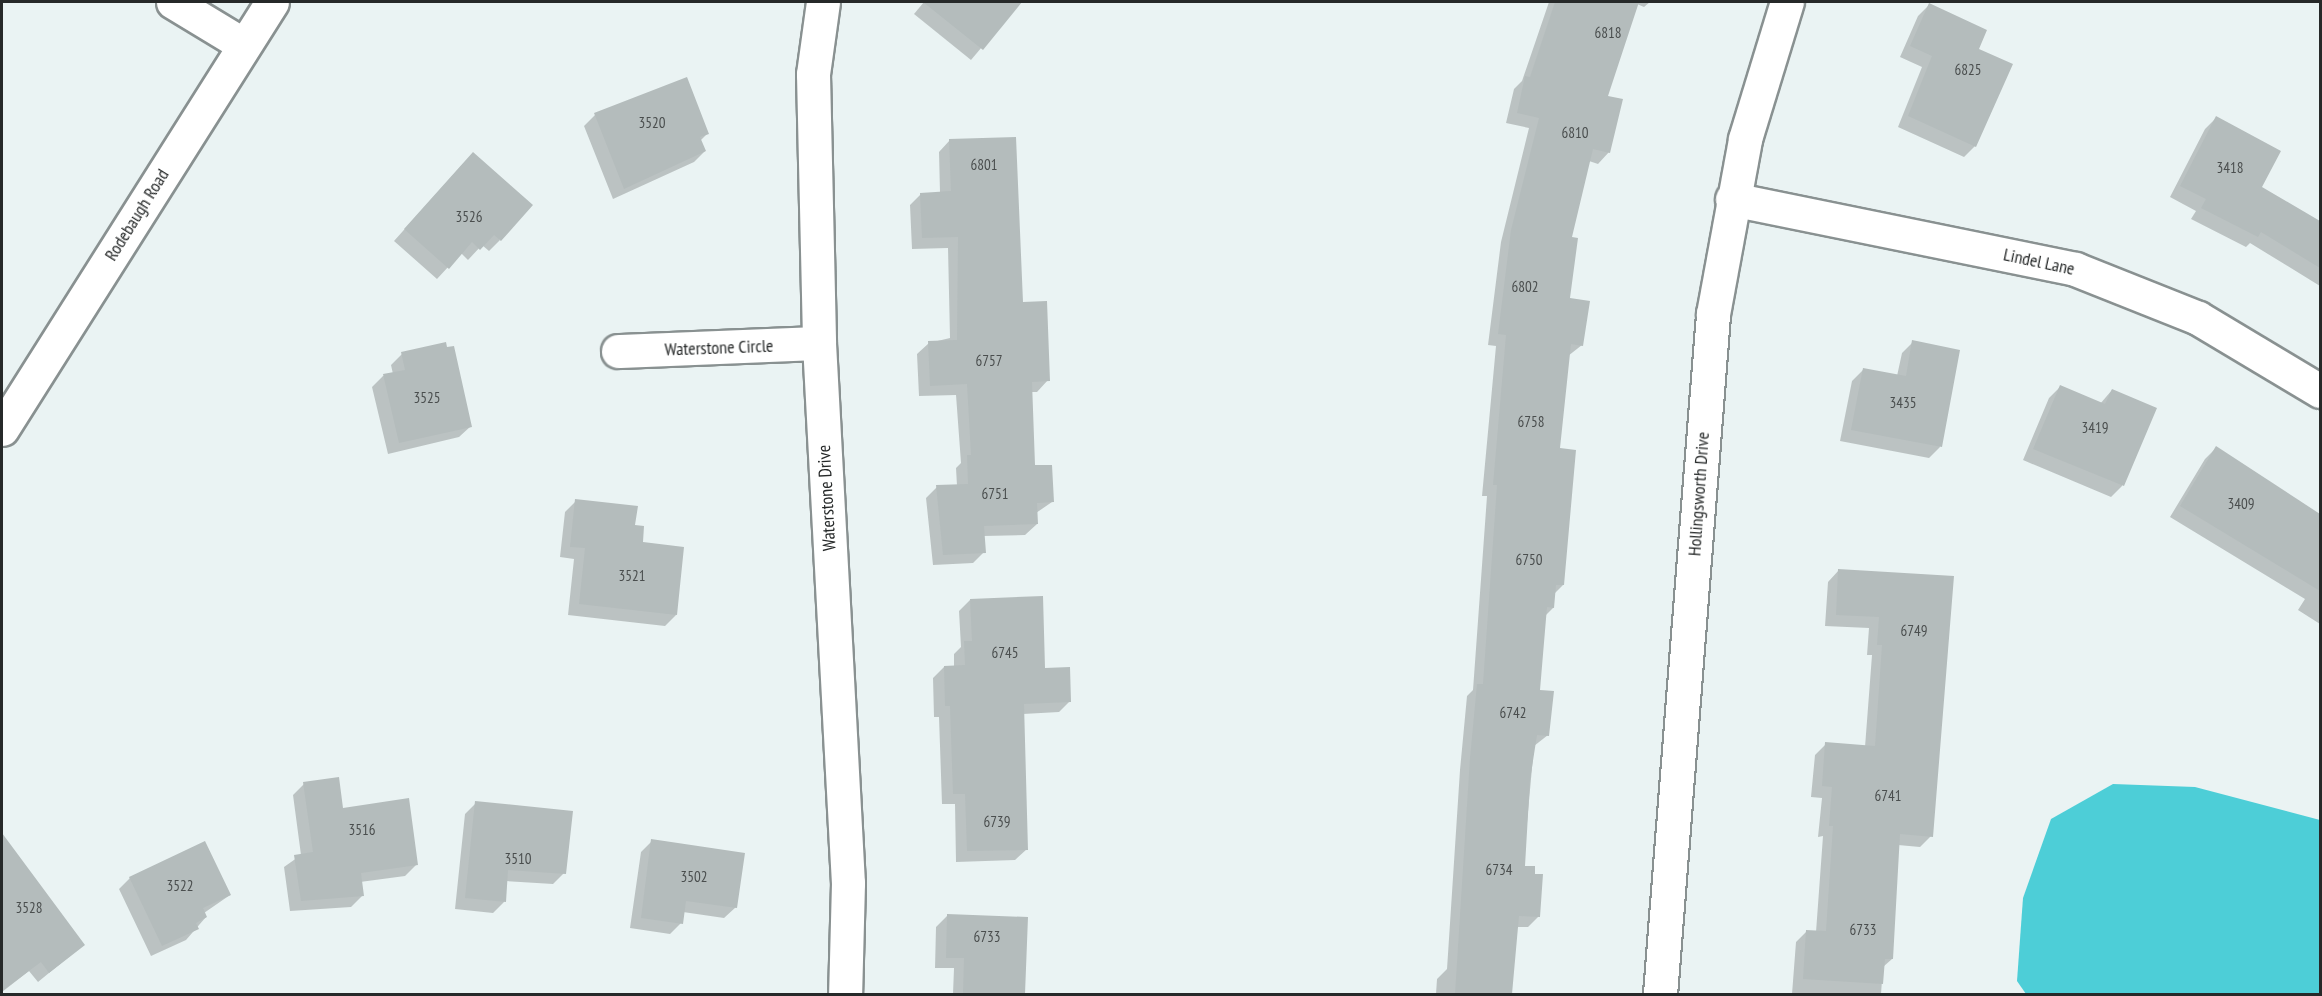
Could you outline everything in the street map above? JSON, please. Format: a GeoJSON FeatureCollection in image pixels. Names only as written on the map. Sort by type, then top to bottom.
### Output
{"type":"FeatureCollection","features":[{"type":"Feature","properties":{"kind":"street"},"geometry":{"type":"LineString","coordinates":[[172,2],[244,45]]}},
{"type":"Feature","properties":{"kind":"street","name":"Rodebaugh Road"},"geometry":{"type":"LineString","coordinates":[[2,429],[272,2]]}},
{"type":"Feature","properties":{"kind":"street","name":"Waterstone Drive"},"geometry":{"type":"LineString","coordinates":[[823,2],[813,75],[819,343],[848,883],[845,994]]}},
{"type":"Feature","properties":{"kind":"street","name":"Hollingsworth Drive"},"geometry":{"type":"LineString","coordinates":[[1660,994],[1708,363],[1732,199],[1751,118],[1787,2]]}},
{"type":"Feature","properties":{"kind":"street","name":"Lindel Lane"},"geometry":{"type":"LineString","coordinates":[[1732,199],[2075,268],[2198,318],[2320,391]]}},
{"type":"Feature","properties":{"kind":"street","name":"Waterstone Circle"},"geometry":{"type":"LineString","coordinates":[[618,351],[819,343]]}},
{"type":"Feature","properties":{"kind":"water"},"geometry":{"type":"Polygon","coordinates":[[[2113,784],[2195,787],[2320,820],[2320,994],[2026,994],[2017,981],[2023,898],[2051,819],[2113,784]]]}},
{"type":"Feature","properties":{"kind":"building"},"geometry":{"type":"Polygon","coordinates":[[[923,2],[1022,2],[983,50],[923,2]]]}},
{"type":"Feature","properties":{"kind":"building"},"geometry":{"type":"Polygon","coordinates":[[[1555,2],[1639,2],[1608,96],[1623,99],[1610,153],[1593,149],[1572,237],[1578,238],[1570,298],[1590,301],[1583,346],[1571,344],[1560,448],[1576,450],[1564,585],[1556,585],[1554,608],[1547,607],[1540,690],[1554,691],[1549,736],[1537,735],[1530,780],[1525,866],[1535,866],[1535,874],[1543,874],[1540,917],[1519,916],[1512,994],[1455,994],[1470,758],[1477,684],[1483,684],[1497,485],[1493,485],[1506,335],[1498,334],[1511,230],[1539,118],[1517,113],[1525,76],[1530,77],[1555,2]]]}},
{"type":"Feature","properties":{"kind":"building"},"geometry":{"type":"Polygon","coordinates":[[[1929,3],[1987,30],[1979,49],[2013,64],[1976,147],[1908,116],[1932,56],[1910,46],[1929,3]]]}},
{"type":"Feature","properties":{"kind":"building"},"geometry":{"type":"Polygon","coordinates":[[[687,77],[709,134],[700,137],[706,151],[624,189],[594,113],[687,77]]]}},
{"type":"Feature","properties":{"kind":"building"},"geometry":{"type":"Polygon","coordinates":[[[2216,116],[2281,151],[2262,187],[2320,221],[2320,268],[2261,232],[2258,237],[2201,208],[2206,199],[2180,186],[2216,116]]]}},
{"type":"Feature","properties":{"kind":"building"},"geometry":{"type":"Polygon","coordinates":[[[1016,137],[1023,302],[1047,301],[1050,381],[1032,382],[1035,465],[1052,465],[1054,502],[1037,503],[1038,524],[984,526],[986,553],[943,555],[936,485],[968,484],[967,455],[971,455],[967,384],[930,386],[928,341],[957,340],[958,237],[922,238],[920,193],[951,191],[949,139],[1016,137]]]}},
{"type":"Feature","properties":{"kind":"building"},"geometry":{"type":"Polygon","coordinates":[[[473,152],[533,205],[501,241],[494,235],[480,250],[472,242],[449,269],[404,229],[473,152]]]}},
{"type":"Feature","properties":{"kind":"building"},"geometry":{"type":"Polygon","coordinates":[[[1912,340],[1960,350],[1942,447],[1851,430],[1863,368],[1906,376],[1912,340]]]}},
{"type":"Feature","properties":{"kind":"building"},"geometry":{"type":"Polygon","coordinates":[[[446,342],[447,347],[454,346],[472,427],[399,443],[383,374],[405,370],[401,352],[446,342]]]}},
{"type":"Feature","properties":{"kind":"building"},"geometry":{"type":"Polygon","coordinates":[[[2060,385],[2105,404],[2112,389],[2157,408],[2124,486],[2033,449],[2060,385]]]}},
{"type":"Feature","properties":{"kind":"building"},"geometry":{"type":"Polygon","coordinates":[[[2216,446],[2320,514],[2320,591],[2180,506],[2216,446]]]}},
{"type":"Feature","properties":{"kind":"building"},"geometry":{"type":"Polygon","coordinates":[[[575,499],[638,506],[635,525],[644,526],[643,542],[684,547],[677,615],[579,604],[585,548],[570,547],[575,499]]]}},
{"type":"Feature","properties":{"kind":"building"},"geometry":{"type":"Polygon","coordinates":[[[1838,569],[1954,576],[1933,837],[1900,834],[1893,959],[1885,959],[1883,984],[1803,979],[1806,930],[1826,931],[1833,826],[1829,826],[1832,787],[1822,786],[1825,742],[1875,746],[1882,645],[1877,645],[1879,617],[1836,615],[1838,569]]]}},
{"type":"Feature","properties":{"kind":"building"},"geometry":{"type":"Polygon","coordinates":[[[1043,596],[1045,668],[1070,667],[1071,702],[1024,704],[1028,850],[967,851],[965,794],[953,794],[950,706],[945,706],[944,666],[965,665],[964,641],[972,641],[970,599],[1043,596]]]}},
{"type":"Feature","properties":{"kind":"building"},"geometry":{"type":"Polygon","coordinates":[[[339,777],[343,808],[409,798],[418,865],[361,873],[364,896],[301,901],[294,855],[313,852],[303,782],[339,777]]]}},
{"type":"Feature","properties":{"kind":"building"},"geometry":{"type":"Polygon","coordinates":[[[475,801],[573,811],[566,874],[508,870],[506,902],[465,898],[475,801]]]}},
{"type":"Feature","properties":{"kind":"building"},"geometry":{"type":"Polygon","coordinates":[[[2,833],[85,945],[49,973],[41,962],[2,991],[2,833]]]}},
{"type":"Feature","properties":{"kind":"building"},"geometry":{"type":"Polygon","coordinates":[[[651,839],[745,853],[737,908],[686,901],[683,924],[641,918],[651,839]]]}},
{"type":"Feature","properties":{"kind":"building"},"geometry":{"type":"Polygon","coordinates":[[[205,841],[231,895],[203,908],[207,917],[196,923],[199,929],[162,946],[129,877],[205,841]]]}},
{"type":"Feature","properties":{"kind":"building"},"geometry":{"type":"Polygon","coordinates":[[[947,914],[1028,917],[1025,994],[963,994],[964,958],[946,958],[947,914]]]}}]}
